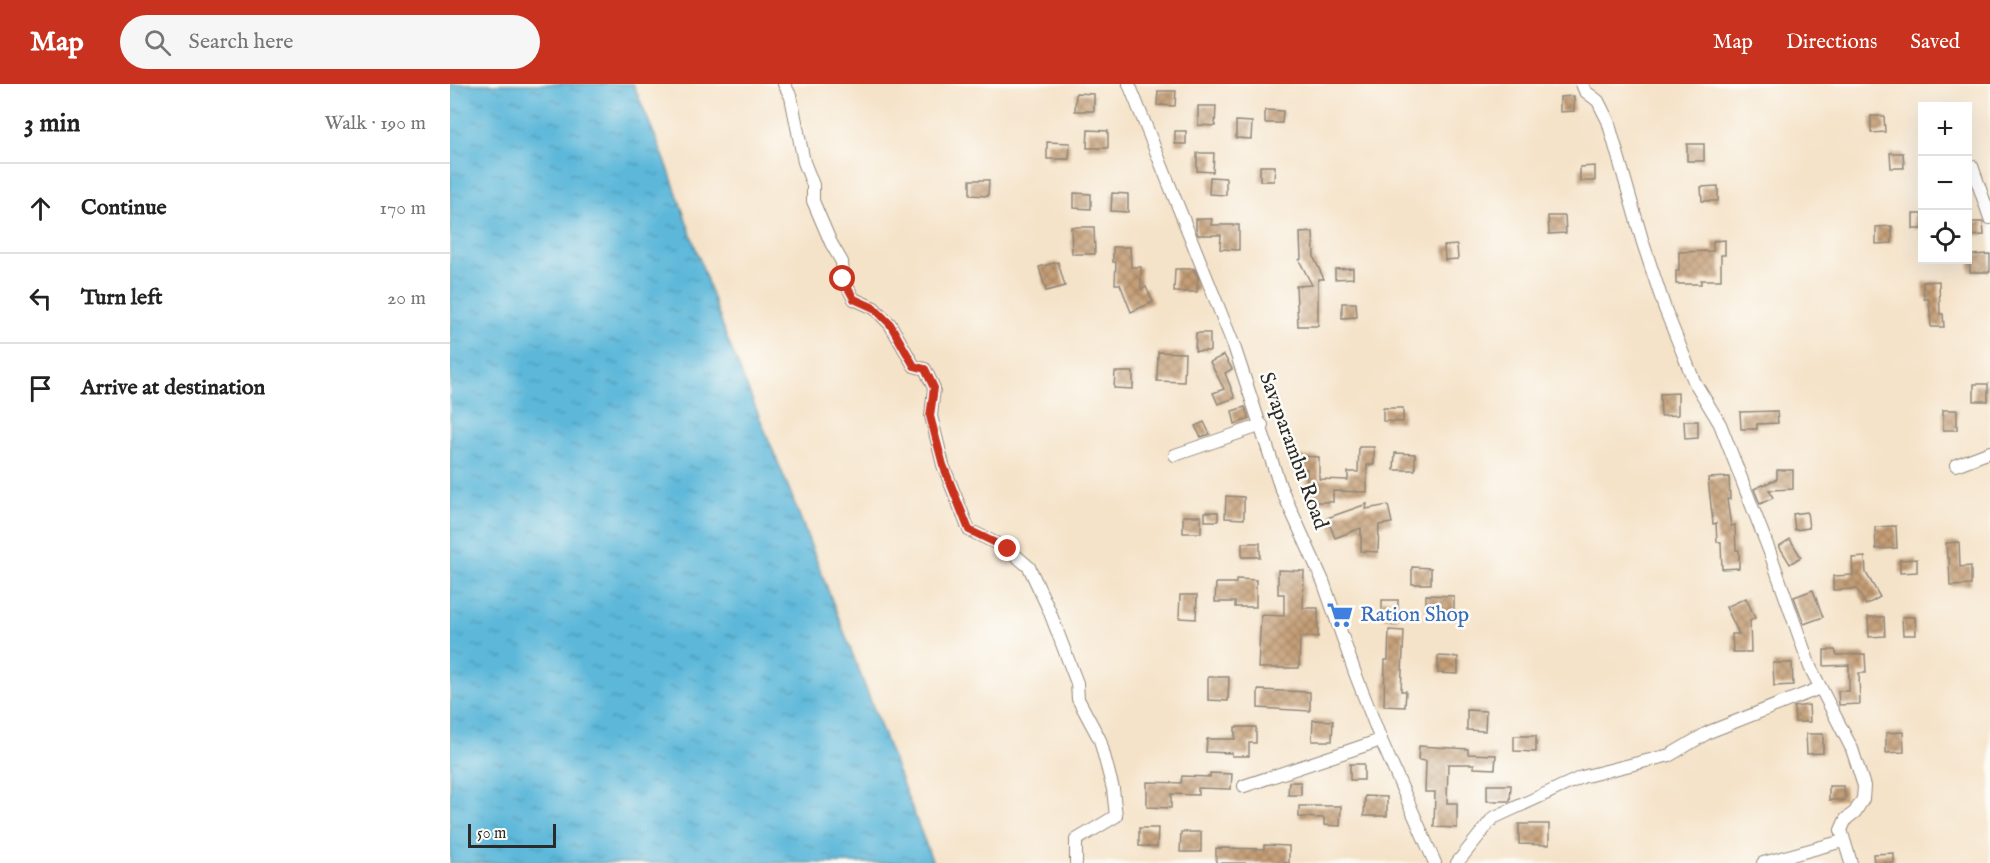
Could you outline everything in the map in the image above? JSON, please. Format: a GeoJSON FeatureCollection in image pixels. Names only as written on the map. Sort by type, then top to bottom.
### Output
{"type":"FeatureCollection","features":[{"type":"Feature","properties":{"kind":"street"},"geometry":{"type":"LineString","coordinates":[[784,84],[791,97],[804,162],[813,185],[813,201],[842,262],[843,279],[854,299],[874,308],[890,324],[914,366],[925,369],[934,388],[930,416],[943,465],[969,530],[1008,549],[1029,567],[1049,610],[1077,683],[1078,699],[1100,740],[1113,789],[1116,816],[1076,840],[1076,863]]}},
{"type":"Feature","properties":{"kind":"street","name":"Savaparambu Road"},"geometry":{"type":"LineString","coordinates":[[1129,84],[1234,346],[1262,425],[1280,486],[1323,581],[1354,673],[1381,740],[1436,863]]}},
{"type":"Feature","properties":{"kind":"street"},"geometry":{"type":"LineString","coordinates":[[1581,84],[1585,91],[1598,101],[1608,121],[1643,243],[1665,309],[1694,381],[1720,424],[1769,550],[1810,667],[1852,749],[1864,786],[1863,799],[1855,812],[1846,819],[1841,830],[1851,863]]}},
{"type":"Feature","properties":{"kind":"street"},"geometry":{"type":"LineString","coordinates":[[1972,166],[1990,218]]}},
{"type":"Feature","properties":{"kind":"street"},"geometry":{"type":"LineString","coordinates":[[1175,455],[1262,425]]}},
{"type":"Feature","properties":{"kind":"street"},"geometry":{"type":"LineString","coordinates":[[1956,465],[1990,452]]}},
{"type":"Feature","properties":{"kind":"street"},"geometry":{"type":"LineString","coordinates":[[1457,863],[1493,818],[1582,777],[1670,755],[1709,732],[1820,688]]}},
{"type":"Feature","properties":{"kind":"street"},"geometry":{"type":"LineString","coordinates":[[1244,786],[1381,740]]}},
{"type":"Feature","properties":{"kind":"street"},"geometry":{"type":"LineString","coordinates":[[1763,863],[1843,841]]}},
{"type":"Feature","properties":{"kind":"water"},"geometry":{"type":"Polygon","coordinates":[[[450,84],[633,84],[667,165],[726,336],[791,494],[933,863],[450,863],[450,84]]]}},
{"type":"Feature","properties":{"kind":"building"},"geometry":{"type":"Polygon","coordinates":[[[1158,91],[1176,91],[1175,106],[1157,105],[1158,91]]]}},
{"type":"Feature","properties":{"kind":"building"},"geometry":{"type":"Polygon","coordinates":[[[1076,93],[1094,94],[1094,111],[1075,111],[1076,93]]]}},
{"type":"Feature","properties":{"kind":"building"},"geometry":{"type":"Polygon","coordinates":[[[1574,96],[1574,111],[1560,112],[1560,97],[1574,96]]]}},
{"type":"Feature","properties":{"kind":"building"},"geometry":{"type":"Polygon","coordinates":[[[1198,106],[1216,106],[1215,126],[1198,125],[1198,106]]]}},
{"type":"Feature","properties":{"kind":"building"},"geometry":{"type":"Polygon","coordinates":[[[1265,110],[1283,111],[1282,123],[1265,123],[1265,110]]]}},
{"type":"Feature","properties":{"kind":"building"},"geometry":{"type":"Polygon","coordinates":[[[1871,116],[1884,116],[1885,132],[1871,133],[1871,116]]]}},
{"type":"Feature","properties":{"kind":"building"},"geometry":{"type":"Polygon","coordinates":[[[1236,121],[1252,122],[1251,139],[1236,138],[1236,121]]]}},
{"type":"Feature","properties":{"kind":"building"},"geometry":{"type":"Polygon","coordinates":[[[1088,130],[1108,131],[1108,148],[1087,148],[1088,130]]]}},
{"type":"Feature","properties":{"kind":"building"},"geometry":{"type":"Polygon","coordinates":[[[1175,131],[1186,131],[1186,144],[1175,144],[1175,131]]]}},
{"type":"Feature","properties":{"kind":"building"},"geometry":{"type":"Polygon","coordinates":[[[1047,142],[1070,143],[1069,159],[1047,159],[1047,142]]]}},
{"type":"Feature","properties":{"kind":"building"},"geometry":{"type":"Polygon","coordinates":[[[1687,144],[1704,144],[1704,161],[1687,161],[1687,144]]]}},
{"type":"Feature","properties":{"kind":"building"},"geometry":{"type":"Polygon","coordinates":[[[1197,153],[1214,153],[1213,172],[1197,171],[1197,153]]]}},
{"type":"Feature","properties":{"kind":"building"},"geometry":{"type":"Polygon","coordinates":[[[1890,153],[1903,153],[1904,168],[1891,168],[1890,153]]]}},
{"type":"Feature","properties":{"kind":"building"},"geometry":{"type":"Polygon","coordinates":[[[1260,166],[1275,166],[1274,181],[1260,181],[1260,166]]]}},
{"type":"Feature","properties":{"kind":"building"},"geometry":{"type":"Polygon","coordinates":[[[1595,166],[1595,181],[1580,181],[1580,167],[1595,166]]]}},
{"type":"Feature","properties":{"kind":"building"},"geometry":{"type":"Polygon","coordinates":[[[1210,177],[1226,178],[1226,195],[1209,194],[1210,177]]]}},
{"type":"Feature","properties":{"kind":"building"},"geometry":{"type":"Polygon","coordinates":[[[970,180],[989,180],[988,196],[970,195],[970,180]]]}},
{"type":"Feature","properties":{"kind":"building"},"geometry":{"type":"Polygon","coordinates":[[[1718,186],[1718,201],[1702,201],[1701,187],[1718,186]]]}},
{"type":"Feature","properties":{"kind":"building"},"geometry":{"type":"Polygon","coordinates":[[[1074,193],[1091,194],[1091,209],[1074,208],[1074,193]]]}},
{"type":"Feature","properties":{"kind":"building"},"geometry":{"type":"Polygon","coordinates":[[[1112,193],[1128,194],[1128,212],[1111,211],[1112,193]]]}},
{"type":"Feature","properties":{"kind":"building"},"geometry":{"type":"Polygon","coordinates":[[[1913,214],[1918,214],[1918,229],[1913,229],[1913,214]]]}},
{"type":"Feature","properties":{"kind":"building"},"geometry":{"type":"Polygon","coordinates":[[[1548,216],[1565,216],[1566,233],[1549,234],[1548,216]]]}},
{"type":"Feature","properties":{"kind":"building"},"geometry":{"type":"Polygon","coordinates":[[[1196,219],[1212,219],[1211,225],[1239,225],[1239,250],[1220,249],[1221,235],[1198,235],[1196,219]]]}},
{"type":"Feature","properties":{"kind":"building"},"geometry":{"type":"Polygon","coordinates":[[[1972,222],[1983,222],[1984,235],[1972,236],[1972,222]]]}},
{"type":"Feature","properties":{"kind":"building"},"geometry":{"type":"Polygon","coordinates":[[[1892,226],[1892,243],[1876,244],[1876,227],[1892,226]]]}},
{"type":"Feature","properties":{"kind":"building"},"geometry":{"type":"Polygon","coordinates":[[[1071,227],[1094,227],[1095,254],[1072,254],[1071,227]]]}},
{"type":"Feature","properties":{"kind":"building"},"geometry":{"type":"Polygon","coordinates":[[[1313,232],[1314,258],[1324,279],[1318,279],[1318,326],[1298,326],[1296,286],[1312,285],[1299,260],[1301,259],[1300,233],[1313,232]]]}},
{"type":"Feature","properties":{"kind":"building"},"geometry":{"type":"Polygon","coordinates":[[[1725,240],[1725,255],[1721,255],[1721,280],[1701,280],[1701,284],[1676,284],[1679,252],[1713,251],[1713,241],[1725,240]]]}},
{"type":"Feature","properties":{"kind":"building"},"geometry":{"type":"Polygon","coordinates":[[[1457,245],[1458,259],[1445,260],[1444,246],[1457,245]]]}},
{"type":"Feature","properties":{"kind":"building"},"geometry":{"type":"Polygon","coordinates":[[[1113,247],[1130,247],[1131,267],[1141,267],[1141,290],[1146,287],[1153,302],[1131,312],[1120,284],[1115,284],[1116,262],[1113,262],[1113,247]]]}},
{"type":"Feature","properties":{"kind":"building"},"geometry":{"type":"Polygon","coordinates":[[[1990,254],[1990,272],[1970,272],[1972,255],[1990,254]]]}},
{"type":"Feature","properties":{"kind":"building"},"geometry":{"type":"Polygon","coordinates":[[[1058,262],[1065,286],[1046,291],[1039,267],[1058,262]]]}},
{"type":"Feature","properties":{"kind":"building"},"geometry":{"type":"Polygon","coordinates":[[[1353,268],[1353,278],[1335,279],[1335,269],[1353,268]]]}},
{"type":"Feature","properties":{"kind":"building"},"geometry":{"type":"Polygon","coordinates":[[[1175,269],[1194,269],[1198,278],[1197,292],[1174,292],[1175,269]]]}},
{"type":"Feature","properties":{"kind":"building"},"geometry":{"type":"Polygon","coordinates":[[[1939,281],[1940,314],[1943,314],[1944,327],[1931,327],[1929,299],[1924,299],[1923,282],[1939,281]]]}},
{"type":"Feature","properties":{"kind":"building"},"geometry":{"type":"Polygon","coordinates":[[[1342,303],[1356,303],[1357,317],[1342,318],[1342,303]]]}},
{"type":"Feature","properties":{"kind":"building"},"geometry":{"type":"Polygon","coordinates":[[[1196,333],[1210,333],[1210,351],[1195,351],[1196,333]]]}},
{"type":"Feature","properties":{"kind":"building"},"geometry":{"type":"Polygon","coordinates":[[[1158,352],[1185,353],[1184,382],[1157,381],[1158,352]]]}},
{"type":"Feature","properties":{"kind":"building"},"geometry":{"type":"Polygon","coordinates":[[[1224,355],[1232,369],[1225,373],[1235,398],[1218,404],[1213,393],[1224,389],[1210,362],[1224,355]]]}},
{"type":"Feature","properties":{"kind":"building"},"geometry":{"type":"Polygon","coordinates":[[[1115,372],[1133,372],[1133,389],[1114,388],[1115,372]]]}},
{"type":"Feature","properties":{"kind":"building"},"geometry":{"type":"Polygon","coordinates":[[[1974,384],[1988,384],[1988,401],[1974,401],[1974,384]]]}},
{"type":"Feature","properties":{"kind":"building"},"geometry":{"type":"Polygon","coordinates":[[[1678,393],[1678,415],[1661,416],[1660,394],[1678,393]]]}},
{"type":"Feature","properties":{"kind":"building"},"geometry":{"type":"Polygon","coordinates":[[[1245,407],[1249,419],[1235,424],[1232,411],[1245,407]]]}},
{"type":"Feature","properties":{"kind":"building"},"geometry":{"type":"Polygon","coordinates":[[[1383,408],[1403,408],[1403,422],[1383,421],[1383,408]]]}},
{"type":"Feature","properties":{"kind":"building"},"geometry":{"type":"Polygon","coordinates":[[[1943,410],[1957,410],[1957,430],[1943,430],[1943,410]]]}},
{"type":"Feature","properties":{"kind":"building"},"geometry":{"type":"Polygon","coordinates":[[[1777,411],[1778,423],[1757,424],[1757,429],[1741,429],[1740,412],[1777,411]]]}},
{"type":"Feature","properties":{"kind":"building"},"geometry":{"type":"Polygon","coordinates":[[[1684,421],[1698,421],[1698,438],[1685,439],[1684,421]]]}},
{"type":"Feature","properties":{"kind":"building"},"geometry":{"type":"Polygon","coordinates":[[[1204,422],[1210,434],[1201,437],[1195,426],[1204,422]]]}},
{"type":"Feature","properties":{"kind":"building"},"geometry":{"type":"Polygon","coordinates":[[[1359,447],[1374,447],[1374,465],[1367,465],[1367,492],[1333,491],[1333,502],[1306,502],[1307,469],[1298,468],[1299,456],[1319,457],[1319,479],[1348,480],[1348,472],[1358,472],[1359,447]]]}},
{"type":"Feature","properties":{"kind":"building"},"geometry":{"type":"Polygon","coordinates":[[[1395,453],[1415,454],[1415,470],[1394,470],[1395,453]]]}},
{"type":"Feature","properties":{"kind":"building"},"geometry":{"type":"Polygon","coordinates":[[[1777,470],[1793,470],[1793,489],[1769,490],[1773,498],[1760,504],[1754,489],[1777,479],[1777,470]]]}},
{"type":"Feature","properties":{"kind":"building"},"geometry":{"type":"Polygon","coordinates":[[[1729,477],[1730,499],[1727,499],[1731,526],[1735,525],[1739,568],[1722,569],[1721,542],[1717,542],[1716,523],[1713,524],[1708,478],[1729,477]]]}},
{"type":"Feature","properties":{"kind":"building"},"geometry":{"type":"Polygon","coordinates":[[[1226,496],[1244,497],[1244,519],[1225,518],[1226,496]]]}},
{"type":"Feature","properties":{"kind":"building"},"geometry":{"type":"Polygon","coordinates":[[[1367,504],[1366,509],[1388,505],[1392,523],[1379,525],[1378,552],[1361,551],[1361,528],[1335,538],[1327,518],[1367,504]]]}},
{"type":"Feature","properties":{"kind":"building"},"geometry":{"type":"Polygon","coordinates":[[[1205,512],[1218,512],[1218,521],[1205,521],[1205,512]]]}},
{"type":"Feature","properties":{"kind":"building"},"geometry":{"type":"Polygon","coordinates":[[[1807,512],[1809,528],[1795,530],[1793,514],[1807,512]]]}},
{"type":"Feature","properties":{"kind":"building"},"geometry":{"type":"Polygon","coordinates":[[[1183,516],[1201,516],[1201,533],[1183,533],[1183,516]]]}},
{"type":"Feature","properties":{"kind":"building"},"geometry":{"type":"Polygon","coordinates":[[[1896,526],[1897,548],[1876,549],[1875,527],[1896,526]]]}},
{"type":"Feature","properties":{"kind":"building"},"geometry":{"type":"Polygon","coordinates":[[[1790,539],[1801,557],[1790,564],[1779,546],[1790,539]]]}},
{"type":"Feature","properties":{"kind":"building"},"geometry":{"type":"Polygon","coordinates":[[[1959,542],[1960,567],[1971,566],[1971,585],[1950,586],[1946,543],[1959,542]]]}},
{"type":"Feature","properties":{"kind":"building"},"geometry":{"type":"Polygon","coordinates":[[[1242,543],[1260,543],[1260,557],[1242,557],[1242,543]]]}},
{"type":"Feature","properties":{"kind":"building"},"geometry":{"type":"Polygon","coordinates":[[[1865,557],[1866,573],[1880,597],[1866,605],[1857,589],[1833,590],[1833,576],[1853,575],[1852,558],[1865,557]]]}},
{"type":"Feature","properties":{"kind":"building"},"geometry":{"type":"Polygon","coordinates":[[[1917,559],[1917,572],[1900,573],[1900,560],[1917,559]]]}},
{"type":"Feature","properties":{"kind":"building"},"geometry":{"type":"Polygon","coordinates":[[[1412,567],[1431,568],[1431,584],[1412,584],[1412,567]]]}},
{"type":"Feature","properties":{"kind":"building"},"geometry":{"type":"Polygon","coordinates":[[[1278,570],[1304,571],[1303,608],[1318,608],[1318,637],[1300,637],[1299,668],[1258,668],[1261,615],[1284,616],[1284,594],[1278,594],[1278,570]]]}},
{"type":"Feature","properties":{"kind":"building"},"geometry":{"type":"Polygon","coordinates":[[[1236,579],[1256,580],[1256,607],[1235,607],[1235,602],[1215,602],[1216,583],[1236,583],[1236,579]]]}},
{"type":"Feature","properties":{"kind":"building"},"geometry":{"type":"Polygon","coordinates":[[[1813,590],[1823,617],[1804,624],[1794,597],[1813,590]]]}},
{"type":"Feature","properties":{"kind":"building"},"geometry":{"type":"Polygon","coordinates":[[[1180,595],[1197,595],[1196,619],[1179,618],[1180,595]]]}},
{"type":"Feature","properties":{"kind":"building"},"geometry":{"type":"Polygon","coordinates":[[[1426,595],[1454,596],[1454,613],[1426,613],[1426,595]]]}},
{"type":"Feature","properties":{"kind":"building"},"geometry":{"type":"Polygon","coordinates":[[[1746,598],[1755,618],[1750,621],[1751,652],[1733,652],[1732,634],[1739,634],[1726,607],[1746,598]]]}},
{"type":"Feature","properties":{"kind":"building"},"geometry":{"type":"Polygon","coordinates":[[[1382,600],[1398,600],[1398,619],[1382,618],[1382,600]]]}},
{"type":"Feature","properties":{"kind":"building"},"geometry":{"type":"Polygon","coordinates":[[[1868,617],[1884,617],[1885,636],[1869,637],[1868,617]]]}},
{"type":"Feature","properties":{"kind":"building"},"geometry":{"type":"Polygon","coordinates":[[[1902,617],[1915,617],[1916,635],[1903,635],[1902,617]]]}},
{"type":"Feature","properties":{"kind":"building"},"geometry":{"type":"Polygon","coordinates":[[[1389,630],[1404,631],[1401,691],[1406,691],[1405,707],[1384,706],[1385,660],[1388,660],[1389,630]]]}},
{"type":"Feature","properties":{"kind":"building"},"geometry":{"type":"Polygon","coordinates":[[[1824,650],[1835,650],[1837,655],[1865,654],[1866,673],[1859,673],[1860,704],[1839,705],[1838,691],[1849,691],[1849,665],[1824,666],[1824,650]]]}},
{"type":"Feature","properties":{"kind":"building"},"geometry":{"type":"Polygon","coordinates":[[[1438,656],[1458,657],[1458,674],[1438,673],[1438,656]]]}},
{"type":"Feature","properties":{"kind":"building"},"geometry":{"type":"Polygon","coordinates":[[[1773,663],[1792,663],[1793,685],[1774,686],[1773,663]]]}},
{"type":"Feature","properties":{"kind":"building"},"geometry":{"type":"Polygon","coordinates":[[[1208,677],[1229,677],[1228,701],[1208,700],[1208,677]]]}},
{"type":"Feature","properties":{"kind":"building"},"geometry":{"type":"Polygon","coordinates":[[[1258,690],[1310,692],[1310,711],[1258,708],[1258,690]]]}},
{"type":"Feature","properties":{"kind":"building"},"geometry":{"type":"Polygon","coordinates":[[[1809,705],[1810,722],[1795,722],[1794,707],[1809,705]]]}},
{"type":"Feature","properties":{"kind":"building"},"geometry":{"type":"Polygon","coordinates":[[[1467,710],[1486,711],[1485,731],[1467,730],[1467,710]]]}},
{"type":"Feature","properties":{"kind":"building"},"geometry":{"type":"Polygon","coordinates":[[[1313,720],[1333,721],[1332,741],[1312,741],[1313,720]]]}},
{"type":"Feature","properties":{"kind":"building"},"geometry":{"type":"Polygon","coordinates":[[[1235,727],[1256,727],[1256,743],[1249,743],[1249,756],[1206,752],[1207,739],[1235,739],[1235,727]]]}},
{"type":"Feature","properties":{"kind":"building"},"geometry":{"type":"Polygon","coordinates":[[[1903,732],[1904,752],[1886,753],[1886,733],[1903,732]]]}},
{"type":"Feature","properties":{"kind":"building"},"geometry":{"type":"Polygon","coordinates":[[[1806,734],[1823,734],[1823,753],[1807,754],[1806,734]]]}},
{"type":"Feature","properties":{"kind":"building"},"geometry":{"type":"Polygon","coordinates":[[[1514,736],[1536,736],[1536,752],[1514,751],[1514,736]]]}},
{"type":"Feature","properties":{"kind":"building"},"geometry":{"type":"Polygon","coordinates":[[[1419,746],[1468,749],[1468,754],[1496,755],[1495,769],[1474,768],[1474,764],[1448,764],[1447,803],[1457,803],[1457,828],[1434,827],[1435,792],[1425,792],[1426,761],[1418,760],[1419,746]]]}},
{"type":"Feature","properties":{"kind":"building"},"geometry":{"type":"Polygon","coordinates":[[[1350,764],[1364,764],[1364,780],[1350,780],[1350,764]]]}},
{"type":"Feature","properties":{"kind":"building"},"geometry":{"type":"Polygon","coordinates":[[[1210,773],[1232,774],[1231,789],[1198,788],[1198,795],[1171,794],[1171,808],[1147,807],[1147,782],[1181,783],[1182,776],[1210,777],[1210,773]]]}},
{"type":"Feature","properties":{"kind":"building"},"geometry":{"type":"Polygon","coordinates":[[[1289,782],[1301,782],[1301,795],[1288,795],[1289,782]]]}},
{"type":"Feature","properties":{"kind":"building"},"geometry":{"type":"Polygon","coordinates":[[[1487,785],[1511,785],[1510,801],[1487,801],[1487,785]]]}},
{"type":"Feature","properties":{"kind":"building"},"geometry":{"type":"Polygon","coordinates":[[[1829,786],[1844,786],[1845,800],[1829,800],[1829,786]]]}},
{"type":"Feature","properties":{"kind":"building"},"geometry":{"type":"Polygon","coordinates":[[[1365,796],[1387,797],[1387,816],[1364,816],[1365,796]]]}},
{"type":"Feature","properties":{"kind":"building"},"geometry":{"type":"Polygon","coordinates":[[[1299,806],[1341,806],[1340,826],[1324,825],[1324,818],[1299,817],[1299,806]]]}},
{"type":"Feature","properties":{"kind":"building"},"geometry":{"type":"Polygon","coordinates":[[[1519,824],[1549,824],[1549,845],[1519,844],[1519,824]]]}},
{"type":"Feature","properties":{"kind":"building"},"geometry":{"type":"Polygon","coordinates":[[[1139,828],[1158,828],[1157,847],[1139,846],[1139,828]]]}},
{"type":"Feature","properties":{"kind":"building"},"geometry":{"type":"Polygon","coordinates":[[[1181,832],[1201,832],[1201,852],[1180,852],[1181,832]]]}},
{"type":"Feature","properties":{"kind":"building"},"geometry":{"type":"Polygon","coordinates":[[[1264,845],[1289,846],[1289,863],[1216,863],[1216,848],[1264,849],[1264,845]]]}},
{"type":"Feature","properties":{"kind":"building"},"geometry":{"type":"Polygon","coordinates":[[[1894,853],[1894,863],[1874,863],[1873,854],[1894,853]]]}},
{"type":"Feature","properties":{"kind":"place","name":"Ration Shop"},"geometry":{"type":"Point","coordinates":[1340,615]}},
{"type":"Feature","properties":{"kind":"route"},"geometry":{"type":"LineString","coordinates":[[843,279],[854,299],[874,308],[890,324],[914,366],[925,369],[934,388],[930,416],[943,465],[969,530],[1008,549]]}}]}
